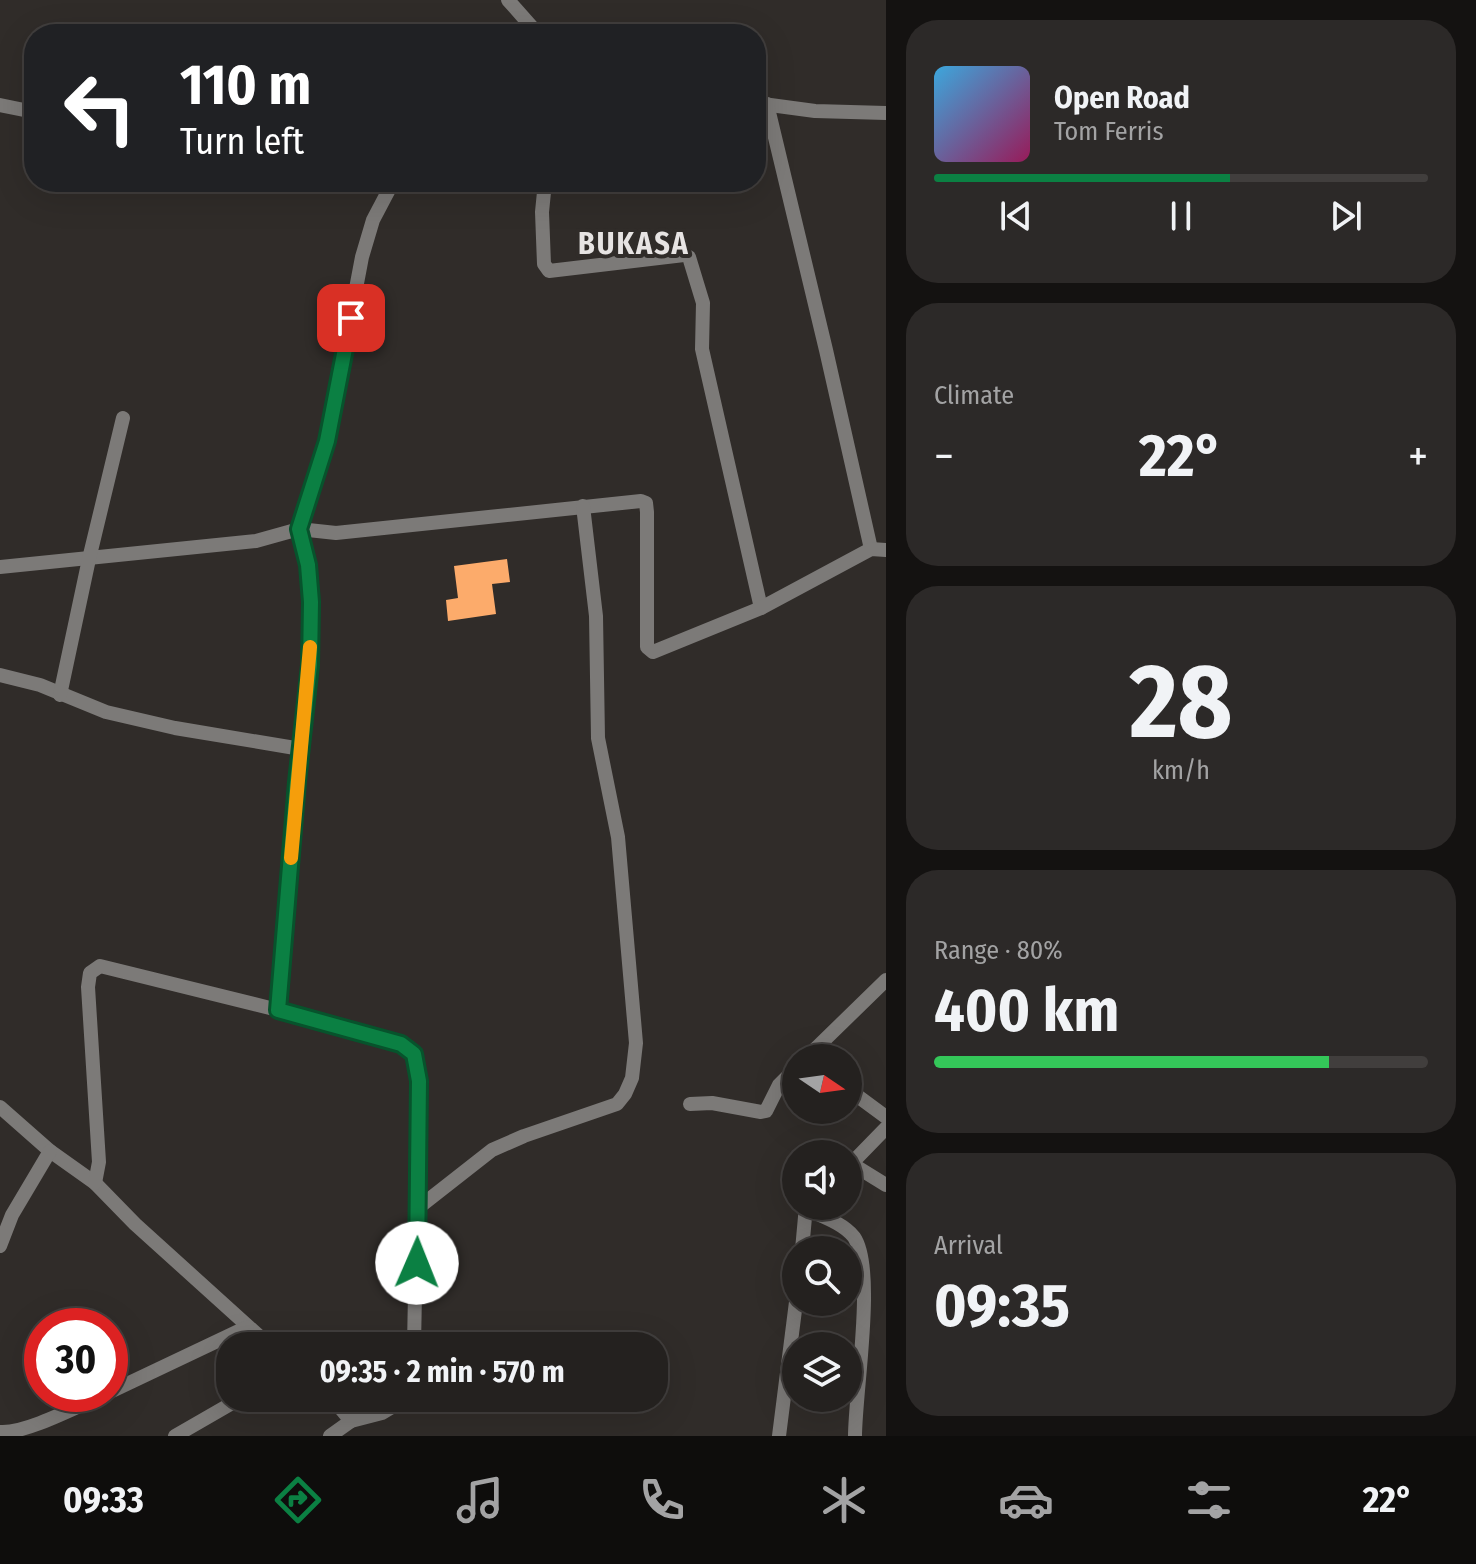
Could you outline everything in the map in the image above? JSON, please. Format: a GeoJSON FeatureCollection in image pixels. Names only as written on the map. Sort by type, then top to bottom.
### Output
{"type":"FeatureCollection","features":[{"type":"Feature","properties":{"kind":"street"},"geometry":{"type":"LineString","coordinates":[[508,0],[529,24]]}},
{"type":"Feature","properties":{"kind":"street"},"geometry":{"type":"LineString","coordinates":[[0,105],[24,110]]}},
{"type":"Feature","properties":{"kind":"street"},"geometry":{"type":"LineString","coordinates":[[766,105],[815,111],[886,113]]}},
{"type":"Feature","properties":{"kind":"street"},"geometry":{"type":"LineString","coordinates":[[0,567],[256,541],[299,529],[336,533],[634,500],[646,503],[647,647],[653,652],[761,608],[878,550],[766,123]]}},
{"type":"Feature","properties":{"kind":"street"},"geometry":{"type":"LineString","coordinates":[[278,1010],[310,665],[311,602],[308,565],[299,529],[327,441],[362,257],[373,220],[388,192]]}},
{"type":"Feature","properties":{"kind":"street"},"geometry":{"type":"LineString","coordinates":[[544,192],[544,264],[549,271],[684,255],[689,257],[703,303],[702,349],[761,608]]}},
{"type":"Feature","properties":{"kind":"street"},"geometry":{"type":"LineString","coordinates":[[60,695],[123,418]]}},
{"type":"Feature","properties":{"kind":"street"},"geometry":{"type":"LineString","coordinates":[[418,1208],[492,1150],[617,1104],[632,1078],[636,1043],[618,837],[598,738],[596,616],[583,506]]}},
{"type":"Feature","properties":{"kind":"street"},"geometry":{"type":"LineString","coordinates":[[0,675],[40,685],[106,712],[175,728],[301,749]]}},
{"type":"Feature","properties":{"kind":"street"},"geometry":{"type":"LineString","coordinates":[[95,1183],[99,1162],[88,987],[90,973],[95,969],[104,966],[401,1044],[414,1054],[419,1081],[414,1332]]}},
{"type":"Feature","properties":{"kind":"street"},"geometry":{"type":"LineString","coordinates":[[822,1044],[886,980]]}},
{"type":"Feature","properties":{"kind":"street"},"geometry":{"type":"LineString","coordinates":[[690,1104],[712,1103],[766,1111],[782,1081]]}},
{"type":"Feature","properties":{"kind":"street"},"geometry":{"type":"LineString","coordinates":[[862,1099],[886,1117]]}},
{"type":"Feature","properties":{"kind":"street"},"geometry":{"type":"LineString","coordinates":[[0,1107],[50,1151],[95,1183],[253,1332]]}},
{"type":"Feature","properties":{"kind":"street"},"geometry":{"type":"LineString","coordinates":[[862,1153],[886,1128]]}},
{"type":"Feature","properties":{"kind":"street"},"geometry":{"type":"LineString","coordinates":[[0,1246],[6,1211],[50,1151]]}},
{"type":"Feature","properties":{"kind":"street"},"geometry":{"type":"LineString","coordinates":[[862,1172],[886,1185]]}},
{"type":"Feature","properties":{"kind":"street"},"geometry":{"type":"LineString","coordinates":[[828,1220],[851,1234],[861,1252],[864,1278],[855,1436]]}},
{"type":"Feature","properties":{"kind":"street"},"geometry":{"type":"LineString","coordinates":[[779,1436],[794,1316]]}},
{"type":"Feature","properties":{"kind":"street"},"geometry":{"type":"LineString","coordinates":[[128,1384],[247,1327]]}},
{"type":"Feature","properties":{"kind":"street"},"geometry":{"type":"LineString","coordinates":[[0,1432],[29,1426],[63,1412]]}},
{"type":"Feature","properties":{"kind":"street"},"geometry":{"type":"LineString","coordinates":[[175,1436],[217,1412]]}},
{"type":"Feature","properties":{"kind":"street"},"geometry":{"type":"LineString","coordinates":[[344,1412],[351,1421]]}},
{"type":"Feature","properties":{"kind":"street"},"geometry":{"type":"LineString","coordinates":[[330,1436],[351,1421],[384,1412]]}},
{"type":"Feature","properties":{"kind":"building"},"geometry":{"type":"Polygon","coordinates":[[[507,559],[510,582],[492,584],[496,614],[448,621],[446,600],[458,598],[454,566],[507,559]]]}},
{"type":"Feature","properties":{"kind":"slow traffic"},"geometry":{"type":"LineString","coordinates":[[291,858],[310,647]]}},
{"type":"Feature","properties":{"kind":"district","name":"BUKASA"},"geometry":{"type":"Point","coordinates":[634,244]}},
{"type":"Feature","properties":{"kind":"route"},"geometry":{"type":"LineString","coordinates":[[351,318],[327,441],[299,529],[308,565],[311,602],[310,665],[278,1010],[401,1044],[409,1047],[414,1054],[419,1081],[417,1263]]}}]}
